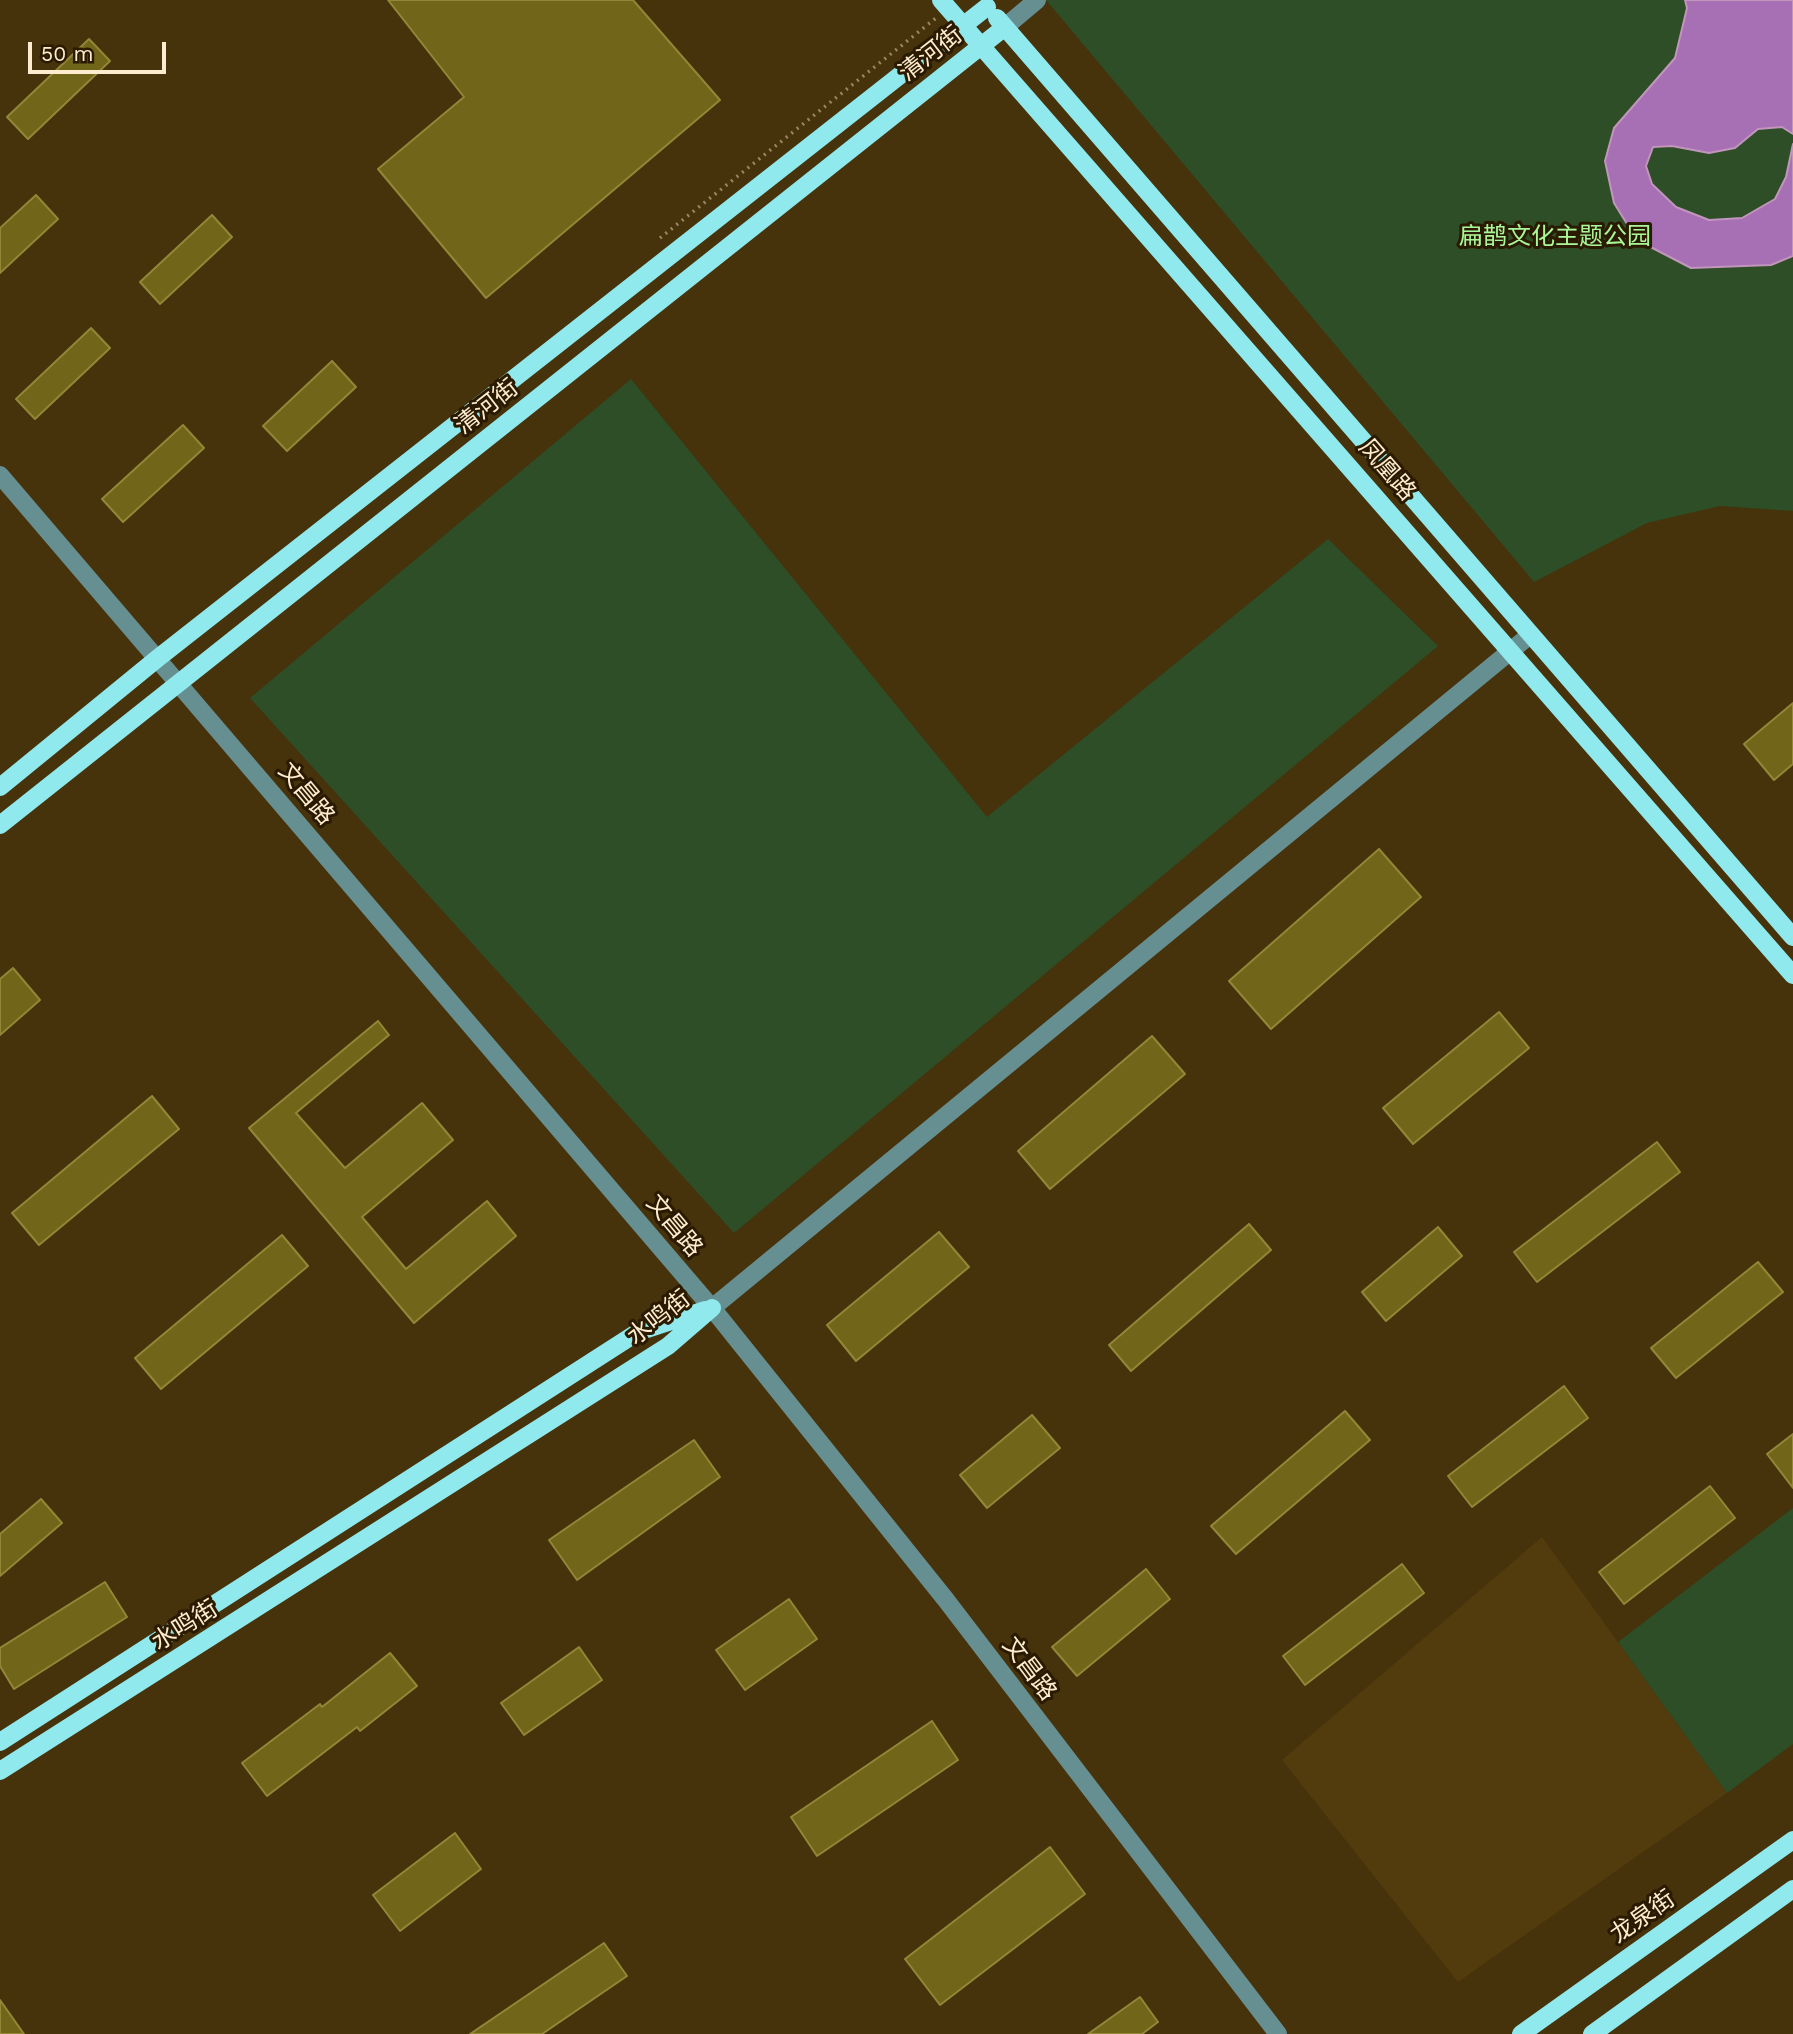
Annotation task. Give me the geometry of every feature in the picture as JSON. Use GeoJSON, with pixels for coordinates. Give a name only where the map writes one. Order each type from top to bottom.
{"type":"FeatureCollection","features":[{"type":"Feature","properties":{"kind":"main road","name":"凤凰路"},"geometry":{"type":"LineString","coordinates":[[941,0],[1512,650],[1793,975]]}},
{"type":"Feature","properties":{"kind":"main road","name":"凤凰路"},"geometry":{"type":"LineString","coordinates":[[988,2],[1005,27],[1793,937]]}},
{"type":"Feature","properties":{"kind":"main road","name":"清河街"},"geometry":{"type":"LineString","coordinates":[[0,787],[158,659],[964,26],[988,2]]}},
{"type":"Feature","properties":{"kind":"main road","name":"清河街"},"geometry":{"type":"LineString","coordinates":[[0,825],[1005,27]]}},
{"type":"Feature","properties":{"kind":"main road","name":"水鸣街"},"geometry":{"type":"LineString","coordinates":[[0,1742],[638,1332],[712,1308]]}},
{"type":"Feature","properties":{"kind":"main road","name":"水鸣街"},"geometry":{"type":"LineString","coordinates":[[0,1771],[668,1346],[712,1308]]}},
{"type":"Feature","properties":{"kind":"main road","name":"龙泉街"},"geometry":{"type":"LineString","coordinates":[[1521,2034],[1793,1840]]}},
{"type":"Feature","properties":{"kind":"main road"},"geometry":{"type":"LineString","coordinates":[[1592,2034],[1793,1889]]}},
{"type":"Feature","properties":{"kind":"street"},"geometry":{"type":"LineString","coordinates":[[1005,27],[1037,0]]}},
{"type":"Feature","properties":{"kind":"street","name":"文昌路"},"geometry":{"type":"LineString","coordinates":[[0,475],[712,1308],[946,1600],[1278,2034]]}},
{"type":"Feature","properties":{"kind":"street"},"geometry":{"type":"LineString","coordinates":[[712,1308],[1530,635]]}},
{"type":"Feature","properties":{"kind":"shaded area"},"geometry":{"type":"Polygon","coordinates":[[[1685,0],[1793,0],[1793,134],[1782,127],[1758,129],[1735,148],[1709,153],[1672,146],[1653,147],[1646,166],[1652,184],[1676,207],[1709,220],[1742,218],[1775,199],[1786,177],[1793,144],[1793,256],[1771,265],[1691,268],[1637,240],[1614,203],[1605,161],[1614,128],[1675,58],[1687,8],[1685,0]]]}},
{"type":"Feature","properties":{"kind":"shaded area"},"geometry":{"type":"Polygon","coordinates":[[[1542,1537],[1727,1793],[1458,1982],[1282,1760],[1542,1537]]]}},
{"type":"Feature","properties":{"kind":"green space","name":"扁鹊文化主题公园"},"geometry":{"type":"Polygon","coordinates":[[[1046,0],[1793,0],[1793,511],[1720,506],[1647,523],[1534,582],[1046,0]]]}},
{"type":"Feature","properties":{"kind":"green space"},"geometry":{"type":"Polygon","coordinates":[[[631,379],[987,817],[1328,539],[1438,646],[734,1233],[250,698],[631,379]]]}},
{"type":"Feature","properties":{"kind":"green space"},"geometry":{"type":"Polygon","coordinates":[[[1793,1508],[1793,1744],[1727,1793],[1618,1642],[1793,1508]]]}},
{"type":"Feature","properties":{"kind":"building"},"geometry":{"type":"Polygon","coordinates":[[[388,0],[633,0],[720,100],[486,298],[378,169],[464,97],[388,0]]]}},
{"type":"Feature","properties":{"kind":"building"},"geometry":{"type":"Polygon","coordinates":[[[89,39],[110,61],[28,139],[7,117],[89,39]]]}},
{"type":"Feature","properties":{"kind":"building"},"geometry":{"type":"Polygon","coordinates":[[[36,195],[58,219],[0,273],[0,228],[36,195]]]}},
{"type":"Feature","properties":{"kind":"building"},"geometry":{"type":"Polygon","coordinates":[[[212,215],[232,237],[160,304],[140,282],[212,215]]]}},
{"type":"Feature","properties":{"kind":"building"},"geometry":{"type":"Polygon","coordinates":[[[91,328],[110,348],[35,419],[16,399],[91,328]]]}},
{"type":"Feature","properties":{"kind":"building"},"geometry":{"type":"Polygon","coordinates":[[[332,361],[356,387],[287,451],[263,426],[332,361]]]}},
{"type":"Feature","properties":{"kind":"building"},"geometry":{"type":"Polygon","coordinates":[[[183,425],[204,448],[123,522],[102,499],[183,425]]]}},
{"type":"Feature","properties":{"kind":"building"},"geometry":{"type":"Polygon","coordinates":[[[1793,703],[1793,764],[1774,780],[1744,744],[1793,703]]]}},
{"type":"Feature","properties":{"kind":"building"},"geometry":{"type":"Polygon","coordinates":[[[1379,849],[1421,897],[1271,1029],[1229,981],[1379,849]]]}},
{"type":"Feature","properties":{"kind":"building"},"geometry":{"type":"Polygon","coordinates":[[[13,968],[40,1000],[0,1035],[0,979],[13,968]]]}},
{"type":"Feature","properties":{"kind":"building"},"geometry":{"type":"Polygon","coordinates":[[[1499,1012],[1529,1048],[1413,1144],[1383,1108],[1499,1012]]]}},
{"type":"Feature","properties":{"kind":"building"},"geometry":{"type":"Polygon","coordinates":[[[378,1021],[389,1035],[296,1113],[345,1168],[422,1103],[453,1140],[362,1217],[406,1269],[487,1201],[516,1236],[414,1323],[249,1128],[378,1021]]]}},
{"type":"Feature","properties":{"kind":"building"},"geometry":{"type":"Polygon","coordinates":[[[1152,1036],[1185,1074],[1050,1189],[1018,1151],[1152,1036]]]}},
{"type":"Feature","properties":{"kind":"building"},"geometry":{"type":"Polygon","coordinates":[[[152,1096],[179,1129],[39,1245],[12,1213],[152,1096]]]}},
{"type":"Feature","properties":{"kind":"building"},"geometry":{"type":"Polygon","coordinates":[[[1657,1142],[1680,1172],[1537,1282],[1514,1252],[1657,1142]]]}},
{"type":"Feature","properties":{"kind":"building"},"geometry":{"type":"Polygon","coordinates":[[[1249,1224],[1271,1250],[1131,1371],[1109,1345],[1249,1224]]]}},
{"type":"Feature","properties":{"kind":"building"},"geometry":{"type":"Polygon","coordinates":[[[1438,1227],[1462,1256],[1386,1321],[1362,1292],[1438,1227]]]}},
{"type":"Feature","properties":{"kind":"building"},"geometry":{"type":"Polygon","coordinates":[[[939,1232],[969,1267],[856,1361],[827,1325],[939,1232]]]}},
{"type":"Feature","properties":{"kind":"building"},"geometry":{"type":"Polygon","coordinates":[[[282,1235],[308,1266],[161,1389],[135,1358],[282,1235]]]}},
{"type":"Feature","properties":{"kind":"building"},"geometry":{"type":"Polygon","coordinates":[[[1758,1262],[1783,1292],[1676,1378],[1651,1348],[1758,1262]]]}},
{"type":"Feature","properties":{"kind":"building"},"geometry":{"type":"Polygon","coordinates":[[[1564,1386],[1588,1418],[1472,1507],[1448,1476],[1564,1386]]]}},
{"type":"Feature","properties":{"kind":"building"},"geometry":{"type":"Polygon","coordinates":[[[1345,1411],[1370,1440],[1236,1554],[1211,1526],[1345,1411]]]}},
{"type":"Feature","properties":{"kind":"building"},"geometry":{"type":"Polygon","coordinates":[[[1032,1415],[1060,1448],[987,1508],[960,1475],[1032,1415]]]}},
{"type":"Feature","properties":{"kind":"building"},"geometry":{"type":"Polygon","coordinates":[[[1793,1434],[1793,1488],[1767,1454],[1793,1434]]]}},
{"type":"Feature","properties":{"kind":"building"},"geometry":{"type":"Polygon","coordinates":[[[694,1440],[720,1477],[577,1580],[549,1540],[694,1440]]]}},
{"type":"Feature","properties":{"kind":"building"},"geometry":{"type":"Polygon","coordinates":[[[1710,1486],[1735,1518],[1624,1604],[1599,1572],[1710,1486]]]}},
{"type":"Feature","properties":{"kind":"building"},"geometry":{"type":"Polygon","coordinates":[[[41,1499],[62,1523],[0,1576],[0,1534],[41,1499]]]}},
{"type":"Feature","properties":{"kind":"building"},"geometry":{"type":"Polygon","coordinates":[[[1402,1564],[1424,1593],[1305,1685],[1283,1656],[1402,1564]]]}},
{"type":"Feature","properties":{"kind":"building"},"geometry":{"type":"Polygon","coordinates":[[[1146,1569],[1170,1599],[1077,1676],[1052,1647],[1146,1569]]]}},
{"type":"Feature","properties":{"kind":"building"},"geometry":{"type":"Polygon","coordinates":[[[105,1582],[127,1617],[14,1689],[0,1666],[0,1648],[105,1582]]]}},
{"type":"Feature","properties":{"kind":"building"},"geometry":{"type":"Polygon","coordinates":[[[789,1599],[817,1639],[745,1690],[716,1650],[789,1599]]]}},
{"type":"Feature","properties":{"kind":"building"},"geometry":{"type":"Polygon","coordinates":[[[579,1647],[602,1680],[524,1735],[501,1703],[579,1647]]]}},
{"type":"Feature","properties":{"kind":"building"},"geometry":{"type":"Polygon","coordinates":[[[390,1653],[417,1686],[360,1731],[357,1727],[267,1796],[242,1763],[320,1704],[322,1707],[390,1653]]]}},
{"type":"Feature","properties":{"kind":"building"},"geometry":{"type":"Polygon","coordinates":[[[932,1721],[958,1760],[817,1856],[791,1817],[932,1721]]]}},
{"type":"Feature","properties":{"kind":"building"},"geometry":{"type":"Polygon","coordinates":[[[455,1833],[481,1869],[400,1931],[373,1895],[455,1833]]]}},
{"type":"Feature","properties":{"kind":"building"},"geometry":{"type":"Polygon","coordinates":[[[1050,1847],[1085,1894],[940,2005],[905,1959],[1050,1847]]]}},
{"type":"Feature","properties":{"kind":"building"},"geometry":{"type":"Polygon","coordinates":[[[604,1943],[627,1976],[542,2034],[470,2034],[604,1943]]]}},
{"type":"Feature","properties":{"kind":"building"},"geometry":{"type":"Polygon","coordinates":[[[1140,1997],[1158,2022],[1142,2034],[1088,2034],[1140,1997]]]}},
{"type":"Feature","properties":{"kind":"building"},"geometry":{"type":"Polygon","coordinates":[[[0,2000],[24,2034],[0,2034],[0,2000]]]}}]}
